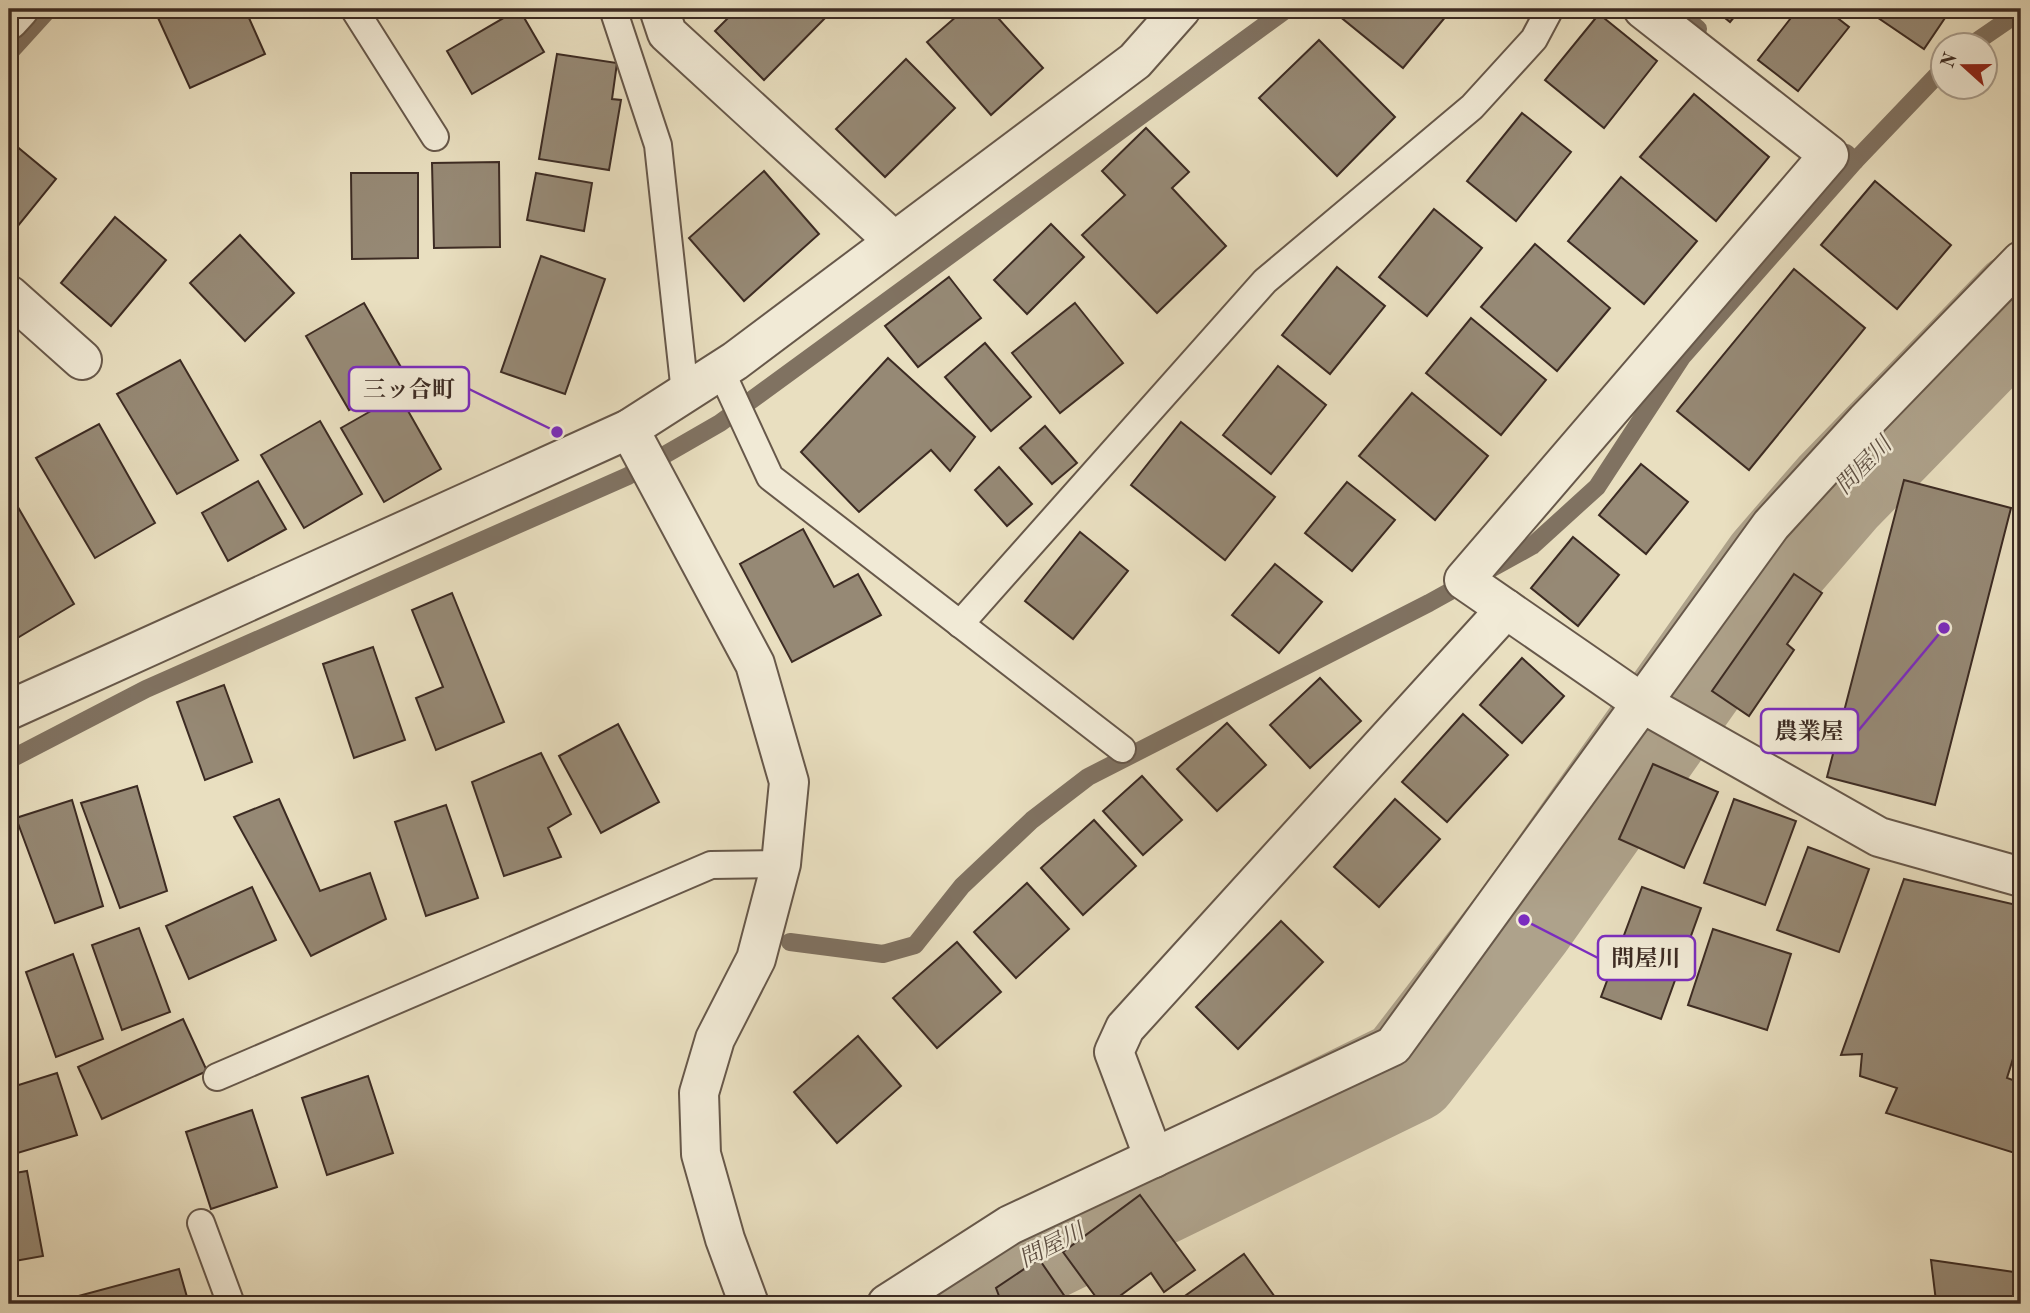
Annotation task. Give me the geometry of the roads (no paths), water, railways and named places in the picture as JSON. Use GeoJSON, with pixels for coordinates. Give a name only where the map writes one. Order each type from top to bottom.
{"type":"FeatureCollection","features":[{"type":"Feature","properties":{"kind":"street"},"geometry":{"type":"LineString","coordinates":[[9,20],[19,9]]}},
{"type":"Feature","properties":{"kind":"street"},"geometry":{"type":"LineString","coordinates":[[659,9],[667,33],[894,241]]}},
{"type":"Feature","properties":{"kind":"street"},"geometry":{"type":"LineString","coordinates":[[9,710],[629,429],[720,369],[1135,61],[1181,9]]}},
{"type":"Feature","properties":{"kind":"street"},"geometry":{"type":"LineString","coordinates":[[1643,9],[1829,155],[1464,580],[1642,703],[1879,837],[2021,877]]}},
{"type":"Feature","properties":{"kind":"street"},"geometry":{"type":"LineString","coordinates":[[887,1304],[1010,1225],[1393,1046],[1771,525],[1866,421],[2021,261]]}},
{"type":"Feature","properties":{"kind":"street"},"geometry":{"type":"LineString","coordinates":[[9,295],[82,360]]}},
{"type":"Feature","properties":{"kind":"street"},"geometry":{"type":"LineString","coordinates":[[629,429],[755,664],[789,782],[781,864],[756,959],[715,1039],[699,1093],[701,1154],[725,1239],[749,1304]]}},
{"type":"Feature","properties":{"kind":"street"},"geometry":{"type":"LineString","coordinates":[[1154,1158],[1114,1052],[1125,1028],[1506,609]]}},
{"type":"Feature","properties":{"kind":"lane"},"geometry":{"type":"LineString","coordinates":[[354,9],[435,137]]}},
{"type":"Feature","properties":{"kind":"lane"},"geometry":{"type":"LineString","coordinates":[[613,9],[658,145],[685,393]]}},
{"type":"Feature","properties":{"kind":"lane"},"geometry":{"type":"LineString","coordinates":[[960,624],[1265,281],[1472,107],[1534,39],[1550,9]]}},
{"type":"Feature","properties":{"kind":"lane"},"geometry":{"type":"LineString","coordinates":[[720,369],[770,477],[1122,749]]}},
{"type":"Feature","properties":{"kind":"lane"},"geometry":{"type":"LineString","coordinates":[[217,1077],[711,865],[781,864]]}},
{"type":"Feature","properties":{"kind":"lane"},"geometry":{"type":"LineString","coordinates":[[201,1223],[230,1304]]}},
{"type":"Feature","properties":{"kind":"waterway"},"geometry":{"type":"LineString","coordinates":[[9,53],[49,9]]}},
{"type":"Feature","properties":{"kind":"waterway"},"geometry":{"type":"LineString","coordinates":[[9,760],[146,689],[628,476],[720,423],[1287,9]]}},
{"type":"Feature","properties":{"kind":"waterway"},"geometry":{"type":"LineString","coordinates":[[1674,9],[1698,29]]}},
{"type":"Feature","properties":{"kind":"waterway"},"geometry":{"type":"LineString","coordinates":[[1990,32],[2021,11]]}},
{"type":"Feature","properties":{"kind":"waterway"},"geometry":{"type":"LineString","coordinates":[[1846,153],[1855,161],[1928,85]]}},
{"type":"Feature","properties":{"kind":"waterway"},"geometry":{"type":"LineString","coordinates":[[790,942],[883,954],[915,945],[962,886],[1032,820],[1088,777],[1429,603],[1532,546],[1597,487],[1682,357],[1855,161]]}},
{"type":"Feature","properties":{"kind":"waterway","name":"問屋川"},"geometry":{"type":"LineString","coordinates":[[947,1304],[1043,1249],[1408,1071],[1524,920],[1774,566],[1838,492],[2021,304]]}},
{"type":"Feature","properties":{"kind":"place","name":"三ッ合町"},"geometry":{"type":"Point","coordinates":[557,432]}},
{"type":"Feature","properties":{"kind":"place","name":"農業屋"},"geometry":{"type":"Point","coordinates":[1944,628]}},
{"type":"Feature","properties":{"kind":"place","name":"問屋川"},"geometry":{"type":"Point","coordinates":[1524,920]}}]}
